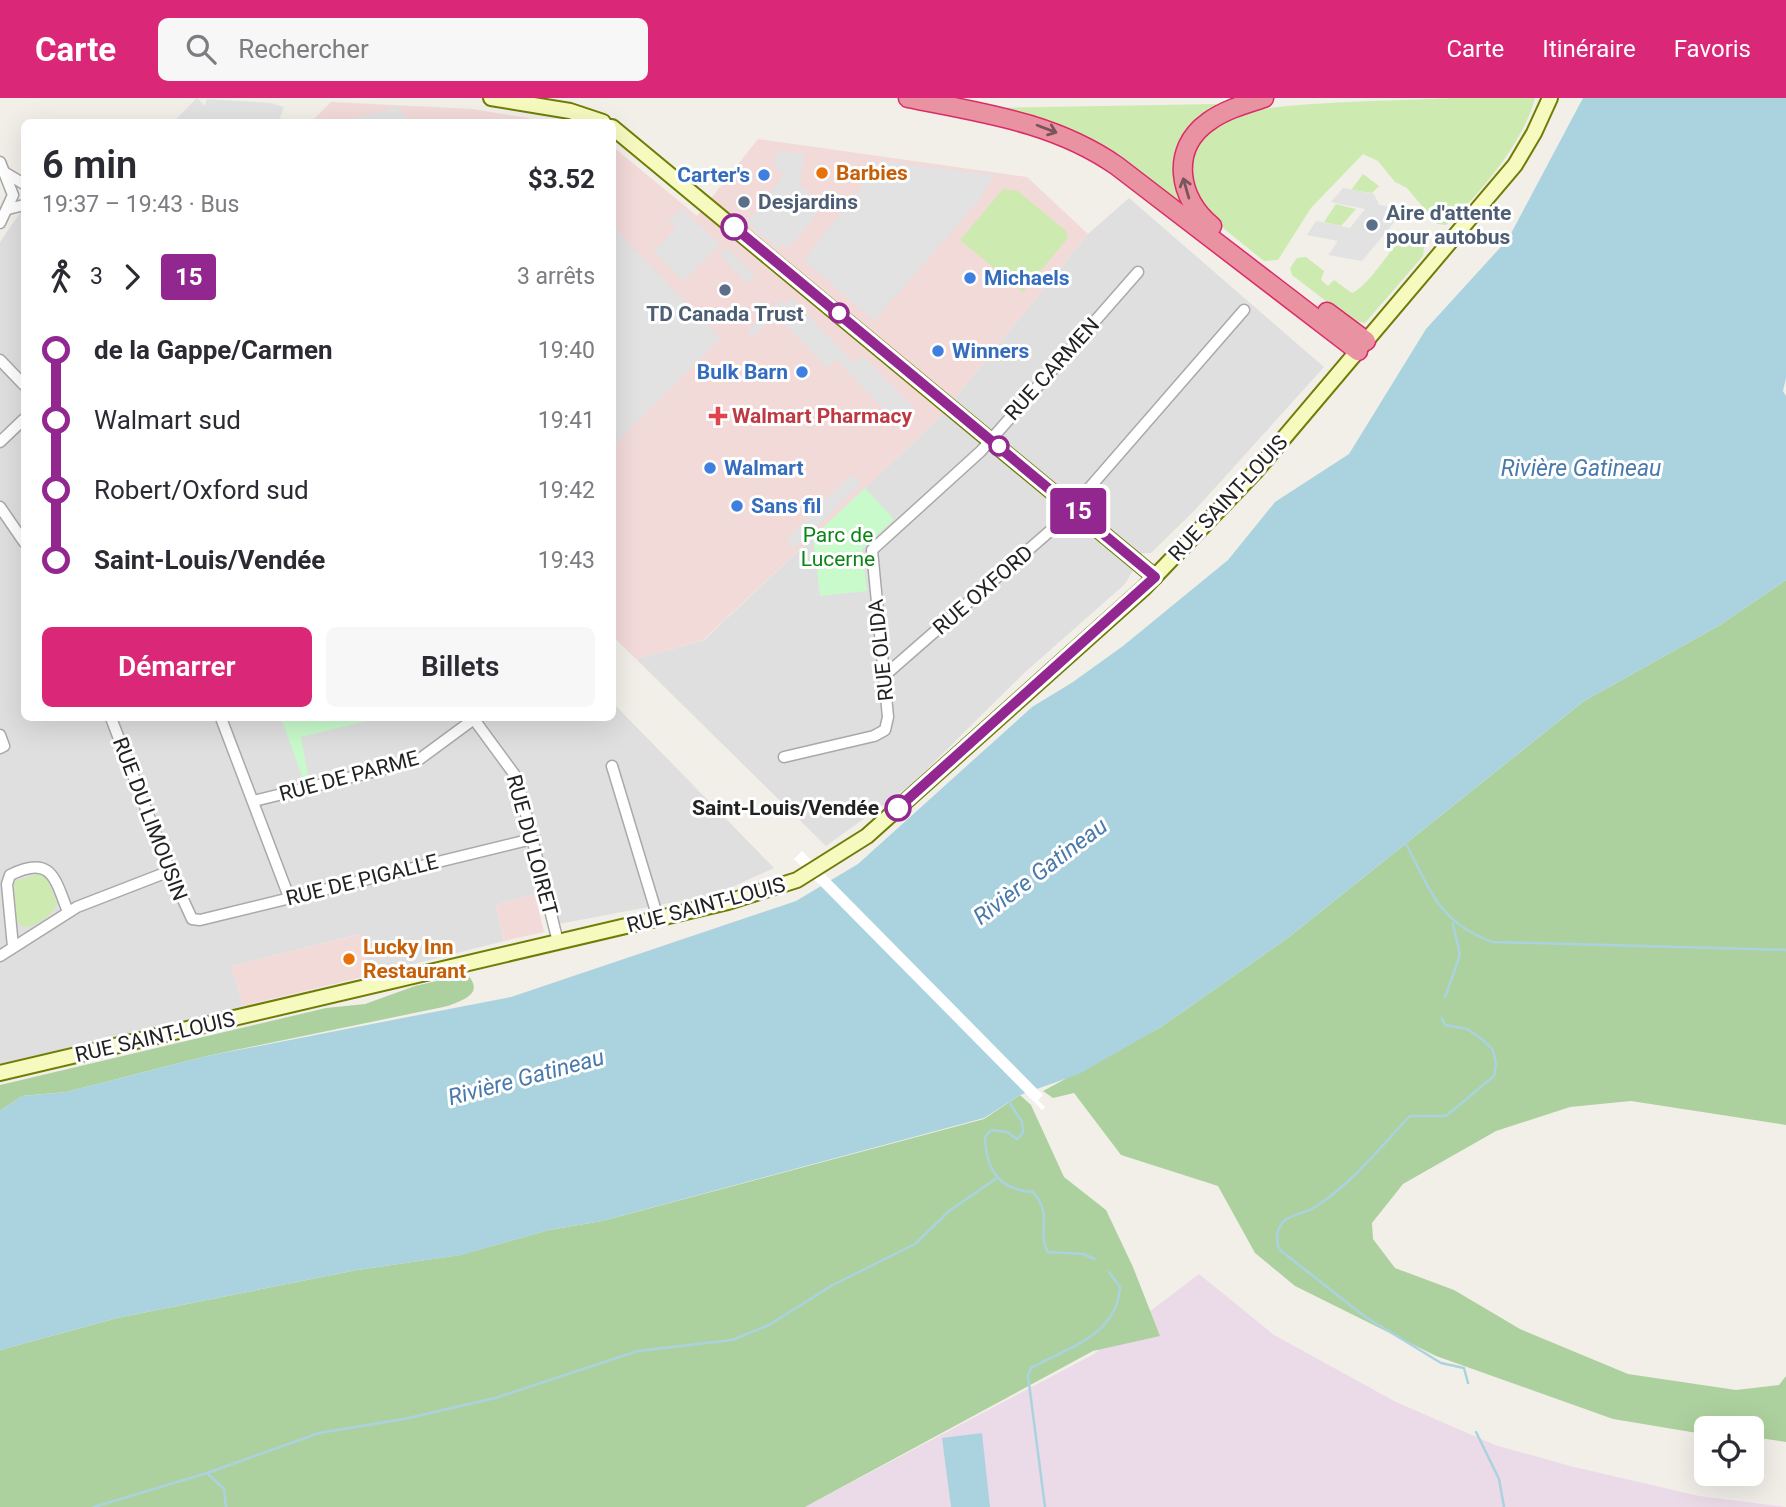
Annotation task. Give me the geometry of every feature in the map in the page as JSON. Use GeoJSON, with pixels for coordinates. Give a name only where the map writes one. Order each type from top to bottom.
{"type":"FeatureCollection","features":[{"type":"Feature","properties":{"kind":"highway"},"geometry":{"type":"LineString","coordinates":[[908,98],[1026,121],[1090,149],[1118,166],[1362,346]]}},
{"type":"Feature","properties":{"kind":"highway"},"geometry":{"type":"LineString","coordinates":[[1264,98],[1222,114],[1196,133],[1187,148],[1182,166],[1188,199],[1208,222],[1362,346]]}},
{"type":"Feature","properties":{"kind":"main road"},"geometry":{"type":"LineString","coordinates":[[491,98],[570,111],[594,119]]}},
{"type":"Feature","properties":{"kind":"main road","name":"RUE SAINT-LOUIS"},"geometry":{"type":"LineString","coordinates":[[0,1073],[780,887],[840,855],[890,816],[1155,577],[1236,494],[1515,165],[1534,133],[1549,98]]}},
{"type":"Feature","properties":{"kind":"main road"},"geometry":{"type":"LineString","coordinates":[[616,130],[1155,577]]}},
{"type":"Feature","properties":{"kind":"main road"},"geometry":{"type":"LineString","coordinates":[[1138,561],[1173,558]]}},
{"type":"Feature","properties":{"kind":"street"},"geometry":{"type":"LineString","coordinates":[[0,162],[13,195],[0,223]]}},
{"type":"Feature","properties":{"kind":"street"},"geometry":{"type":"LineString","coordinates":[[3,171],[21,182]]}},
{"type":"Feature","properties":{"kind":"street"},"geometry":{"type":"LineString","coordinates":[[8,209],[21,206]]}},
{"type":"Feature","properties":{"kind":"street","name":"RUE CARMEN"},"geometry":{"type":"LineString","coordinates":[[872,550],[991,439],[1138,272]]}},
{"type":"Feature","properties":{"kind":"street","name":"RUE OXFORD"},"geometry":{"type":"LineString","coordinates":[[884,676],[1045,537],[1244,310]]}},
{"type":"Feature","properties":{"kind":"street"},"geometry":{"type":"LineString","coordinates":[[0,360],[21,383]]}},
{"type":"Feature","properties":{"kind":"street"},"geometry":{"type":"LineString","coordinates":[[0,442],[21,422]]}},
{"type":"Feature","properties":{"kind":"street"},"geometry":{"type":"LineString","coordinates":[[0,507],[21,538]]}},
{"type":"Feature","properties":{"kind":"street","name":"RUE OLIDA"},"geometry":{"type":"LineString","coordinates":[[784,757],[881,733],[888,723],[872,550]]}},
{"type":"Feature","properties":{"kind":"street","name":"RUE DU LIMOUSIN"},"geometry":{"type":"LineString","coordinates":[[112,721],[170,871],[192,919]]}},
{"type":"Feature","properties":{"kind":"street"},"geometry":{"type":"LineString","coordinates":[[222,721],[289,897]]}},
{"type":"Feature","properties":{"kind":"street","name":"RUE DE PARME"},"geometry":{"type":"LineString","coordinates":[[254,801],[417,761],[469,721]]}},
{"type":"Feature","properties":{"kind":"street","name":"RUE DU LOIRET"},"geometry":{"type":"LineString","coordinates":[[475,721],[513,769],[558,942]]}},
{"type":"Feature","properties":{"kind":"street"},"geometry":{"type":"LineString","coordinates":[[0,735],[4,746],[0,748]]}},
{"type":"Feature","properties":{"kind":"street"},"geometry":{"type":"LineString","coordinates":[[612,766],[658,918]]}},
{"type":"Feature","properties":{"kind":"street","name":"RUE DE PIGALLE"},"geometry":{"type":"LineString","coordinates":[[192,919],[200,920],[532,839]]}},
{"type":"Feature","properties":{"kind":"street"},"geometry":{"type":"LineString","coordinates":[[13,947],[6,884],[10,875],[38,867],[47,868],[54,875],[68,912]]}},
{"type":"Feature","properties":{"kind":"street"},"geometry":{"type":"LineString","coordinates":[[0,956],[68,912],[170,871]]}},
{"type":"Feature","properties":{"kind":"shaded area"},"geometry":{"type":"Polygon","coordinates":[[[197,98],[205,106],[207,99],[271,103],[284,107],[280,118],[283,119],[176,119],[197,98]]]}},
{"type":"Feature","properties":{"kind":"shaded area"},"geometry":{"type":"Polygon","coordinates":[[[331,102],[473,109],[533,119],[314,119],[331,102]]]}},
{"type":"Feature","properties":{"kind":"shaded area"},"geometry":{"type":"Polygon","coordinates":[[[397,107],[408,119],[351,119],[397,107]]]}},
{"type":"Feature","properties":{"kind":"shaded area"},"geometry":{"type":"Polygon","coordinates":[[[758,139],[1027,177],[1088,234],[938,419],[865,488],[703,640],[636,659],[616,640],[616,149],[697,216],[758,139]]]}},
{"type":"Feature","properties":{"kind":"shaded area"},"geometry":{"type":"Polygon","coordinates":[[[777,151],[804,154],[800,185],[824,205],[789,248],[783,244],[779,249],[747,223],[784,174],[774,166],[777,151]]]}},
{"type":"Feature","properties":{"kind":"shaded area"},"geometry":{"type":"Polygon","coordinates":[[[881,161],[993,175],[981,198],[874,321],[804,260],[881,161]]]}},
{"type":"Feature","properties":{"kind":"shaded area","name":"Aire d'attente pour autobus"},"geometry":{"type":"Polygon","coordinates":[[[1343,188],[1374,194],[1379,205],[1405,209],[1362,261],[1328,255],[1338,241],[1307,235],[1316,221],[1350,228],[1365,209],[1331,202],[1343,188]]]}},
{"type":"Feature","properties":{"kind":"shaded area"},"geometry":{"type":"Polygon","coordinates":[[[1129,198],[1324,367],[1195,510],[1151,553],[1143,553],[1125,584],[1023,674],[911,785],[826,846],[636,659],[704,640],[938,419],[1088,234],[1129,198]]]}},
{"type":"Feature","properties":{"kind":"shaded area"},"geometry":{"type":"Polygon","coordinates":[[[682,208],[720,245],[683,281],[653,251],[676,229],[669,221],[682,208]]]}},
{"type":"Feature","properties":{"kind":"shaded area"},"geometry":{"type":"Polygon","coordinates":[[[21,211],[21,721],[616,721],[616,706],[774,868],[717,894],[559,924],[553,889],[496,905],[504,941],[371,975],[360,934],[231,966],[243,1006],[0,1073],[0,242],[21,211]]]}},
{"type":"Feature","properties":{"kind":"shaded area"},"geometry":{"type":"Polygon","coordinates":[[[616,230],[721,338],[616,443],[616,230]]]}},
{"type":"Feature","properties":{"kind":"shaded area"},"geometry":{"type":"Polygon","coordinates":[[[727,247],[755,275],[747,284],[720,255],[727,247]]]}},
{"type":"Feature","properties":{"kind":"shaded area"},"geometry":{"type":"Polygon","coordinates":[[[792,298],[854,363],[863,356],[914,408],[897,423],[836,359],[828,368],[776,315],[752,337],[747,332],[780,300],[786,304],[792,298]]]}},
{"type":"Feature","properties":{"kind":"shaded area"},"geometry":{"type":"Polygon","coordinates":[[[851,475],[861,483],[794,549],[786,540],[851,475]]]}},
{"type":"Feature","properties":{"kind":"shaded area"},"geometry":{"type":"Polygon","coordinates":[[[535,894],[544,932],[504,941],[496,905],[535,894]]]}},
{"type":"Feature","properties":{"kind":"shaded area"},"geometry":{"type":"Polygon","coordinates":[[[361,934],[371,975],[243,1006],[231,966],[361,934]]]}},
{"type":"Feature","properties":{"kind":"shaded area"},"geometry":{"type":"Polygon","coordinates":[[[1199,1274],[1274,1335],[1396,1402],[1495,1445],[1570,1466],[1699,1496],[1786,1507],[805,1507],[1094,1354],[1199,1274]]]}},
{"type":"Feature","properties":{"kind":"green space"},"geometry":{"type":"Polygon","coordinates":[[[1451,98],[1535,98],[1521,132],[1499,167],[1446,225],[1437,224],[1407,188],[1395,182],[1378,161],[1363,154],[1311,208],[1278,260],[1264,261],[1202,211],[1185,169],[1205,135],[1224,119],[1240,113],[1297,105],[1451,98]]]}},
{"type":"Feature","properties":{"kind":"green space"},"geometry":{"type":"Polygon","coordinates":[[[1216,104],[1217,108],[1192,129],[1177,157],[1179,206],[1167,193],[1093,142],[995,108],[1216,104]]]}},
{"type":"Feature","properties":{"kind":"green space"},"geometry":{"type":"Polygon","coordinates":[[[1363,174],[1379,186],[1372,193],[1351,190],[1363,174]]]}},
{"type":"Feature","properties":{"kind":"green space"},"geometry":{"type":"Polygon","coordinates":[[[1003,189],[1018,191],[1066,231],[1068,238],[1023,292],[960,240],[1003,189]]]}},
{"type":"Feature","properties":{"kind":"green space"},"geometry":{"type":"Polygon","coordinates":[[[1336,204],[1356,209],[1341,226],[1324,222],[1336,204]]]}},
{"type":"Feature","properties":{"kind":"green space"},"geometry":{"type":"Polygon","coordinates":[[[1415,231],[1425,239],[1423,256],[1365,323],[1352,321],[1292,275],[1290,268],[1297,258],[1306,257],[1324,271],[1321,280],[1328,286],[1334,280],[1352,293],[1368,280],[1401,240],[1415,231]]]}},
{"type":"Feature","properties":{"kind":"green space","name":"Parc de Lucerne"},"geometry":{"type":"Polygon","coordinates":[[[865,488],[894,519],[862,549],[867,591],[820,596],[813,537],[865,488]]]}},
{"type":"Feature","properties":{"kind":"green space"},"geometry":{"type":"Polygon","coordinates":[[[1786,580],[1786,1125],[1631,1101],[1570,1107],[1496,1131],[1403,1184],[1372,1223],[1373,1239],[1395,1268],[1454,1290],[1520,1329],[1628,1374],[1736,1390],[1779,1385],[1786,1376],[1786,1442],[1764,1439],[1764,1416],[1694,1416],[1694,1433],[1613,1419],[1436,1356],[1295,1286],[1255,1253],[1218,1186],[1121,1155],[1074,1093],[1053,1098],[1043,1091],[1161,1027],[1289,937],[1584,701],[1720,625],[1786,580]]]}},
{"type":"Feature","properties":{"kind":"green space"},"geometry":{"type":"Polygon","coordinates":[[[282,721],[366,721],[301,737],[310,786],[306,787],[282,721]]]}},
{"type":"Feature","properties":{"kind":"green space"},"geometry":{"type":"Polygon","coordinates":[[[40,873],[47,878],[57,903],[43,920],[23,927],[16,920],[14,882],[40,873]]]}},
{"type":"Feature","properties":{"kind":"green space"},"geometry":{"type":"Polygon","coordinates":[[[467,974],[474,986],[471,995],[448,1006],[207,1056],[66,1092],[22,1096],[0,1111],[0,1085],[326,1008],[365,1004],[415,986],[467,974]]]}},
{"type":"Feature","properties":{"kind":"green space"},"geometry":{"type":"Polygon","coordinates":[[[1020,1095],[1031,1105],[1064,1177],[1106,1210],[1133,1267],[1160,1336],[1093,1351],[805,1507],[0,1507],[0,1350],[117,1318],[357,1270],[460,1255],[549,1230],[602,1221],[984,1119],[1020,1095]]]}},
{"type":"Feature","properties":{"kind":"water","name":"Rivière Gatineau"},"geometry":{"type":"Polygon","coordinates":[[[1583,98],[1786,98],[1786,378],[1783,391],[1786,396],[1786,580],[1720,625],[1584,701],[1289,937],[1161,1027],[1079,1074],[1020,1095],[984,1118],[602,1221],[549,1230],[461,1255],[357,1270],[117,1318],[0,1350],[0,1111],[22,1096],[66,1092],[207,1056],[511,997],[796,901],[858,864],[1032,707],[1123,646],[1228,560],[1275,502],[1349,454],[1426,329],[1508,239],[1583,98]]]}},
{"type":"Feature","properties":{"kind":"water"},"geometry":{"type":"Polygon","coordinates":[[[982,1433],[990,1507],[951,1507],[942,1438],[982,1433]]]}},
{"type":"Feature","properties":{"kind":"pier"},"geometry":{"type":"Polygon","coordinates":[[[802,851],[1043,1095],[1038,1100],[1045,1107],[1042,1110],[794,859],[802,851]]]}},
{"type":"Feature","properties":{"kind":"waterway"},"geometry":{"type":"LineString","coordinates":[[1406,844],[1430,891],[1448,915],[1460,925],[1493,942],[1786,950]]}},
{"type":"Feature","properties":{"kind":"waterway"},"geometry":{"type":"LineString","coordinates":[[1445,997],[1460,955],[1453,924]]}},
{"type":"Feature","properties":{"kind":"waterway"},"geometry":{"type":"LineString","coordinates":[[1442,1018],[1445,1025],[1467,1029],[1493,1050],[1496,1064],[1494,1076],[1446,1116],[1410,1116],[1365,1164],[1328,1198],[1308,1211],[1285,1220],[1278,1231],[1277,1239],[1280,1250],[1364,1316],[1441,1363],[1464,1368],[1468,1383]]}},
{"type":"Feature","properties":{"kind":"waterway"},"geometry":{"type":"LineString","coordinates":[[1009,1102],[1022,1122],[1023,1133],[1017,1139],[1007,1132],[991,1130],[985,1137],[992,1168],[1003,1182],[1011,1187],[1033,1192],[1039,1200],[1043,1208],[1044,1238],[1048,1252],[1083,1254],[1095,1259]]}},
{"type":"Feature","properties":{"kind":"waterway"},"geometry":{"type":"LineString","coordinates":[[94,1507],[207,1473],[319,1433],[404,1419],[495,1398],[638,1351],[732,1340],[769,1325],[831,1286],[915,1244],[949,1211],[997,1178]]}},
{"type":"Feature","properties":{"kind":"waterway"},"geometry":{"type":"LineString","coordinates":[[1045,1507],[1028,1376],[1031,1368],[1088,1338],[1110,1317],[1117,1304],[1120,1287],[1109,1272]]}},
{"type":"Feature","properties":{"kind":"waterway"},"geometry":{"type":"LineString","coordinates":[[1476,1432],[1499,1479],[1504,1507]]}},
{"type":"Feature","properties":{"kind":"waterway"},"geometry":{"type":"LineString","coordinates":[[207,1473],[224,1489],[226,1507]]}},
{"type":"Feature","properties":{"kind":"bus line","name":"15"},"geometry":{"type":"LineString","coordinates":[[734,227],[1155,577],[898,808]]}},
{"type":"Feature","properties":{"kind":"place","name":"Barbies"},"geometry":{"type":"Point","coordinates":[822,173]}},
{"type":"Feature","properties":{"kind":"place","name":"Carter's"},"geometry":{"type":"Point","coordinates":[764,175]}},
{"type":"Feature","properties":{"kind":"place","name":"Desjardins"},"geometry":{"type":"Point","coordinates":[744,202]}},
{"type":"Feature","properties":{"kind":"place","name":"Aire d'attente pour autobus"},"geometry":{"type":"Point","coordinates":[1372,225]}},
{"type":"Feature","properties":{"kind":"place","name":"Michaels"},"geometry":{"type":"Point","coordinates":[970,278]}},
{"type":"Feature","properties":{"kind":"place","name":"TD Canada Trust"},"geometry":{"type":"Point","coordinates":[725,290]}},
{"type":"Feature","properties":{"kind":"place","name":"Winners"},"geometry":{"type":"Point","coordinates":[938,351]}},
{"type":"Feature","properties":{"kind":"place","name":"Bulk Barn"},"geometry":{"type":"Point","coordinates":[802,372]}},
{"type":"Feature","properties":{"kind":"place","name":"Walmart Pharmacy"},"geometry":{"type":"Point","coordinates":[718,416]}},
{"type":"Feature","properties":{"kind":"place","name":"Walmart"},"geometry":{"type":"Point","coordinates":[710,468]}},
{"type":"Feature","properties":{"kind":"place","name":"Sans fil"},"geometry":{"type":"Point","coordinates":[737,506]}},
{"type":"Feature","properties":{"kind":"place","name":"Saint-Louis/Vendée"},"geometry":{"type":"Point","coordinates":[898,808]}},
{"type":"Feature","properties":{"kind":"place","name":"Lucky Inn Restaurant"},"geometry":{"type":"Point","coordinates":[349,959]}}]}
